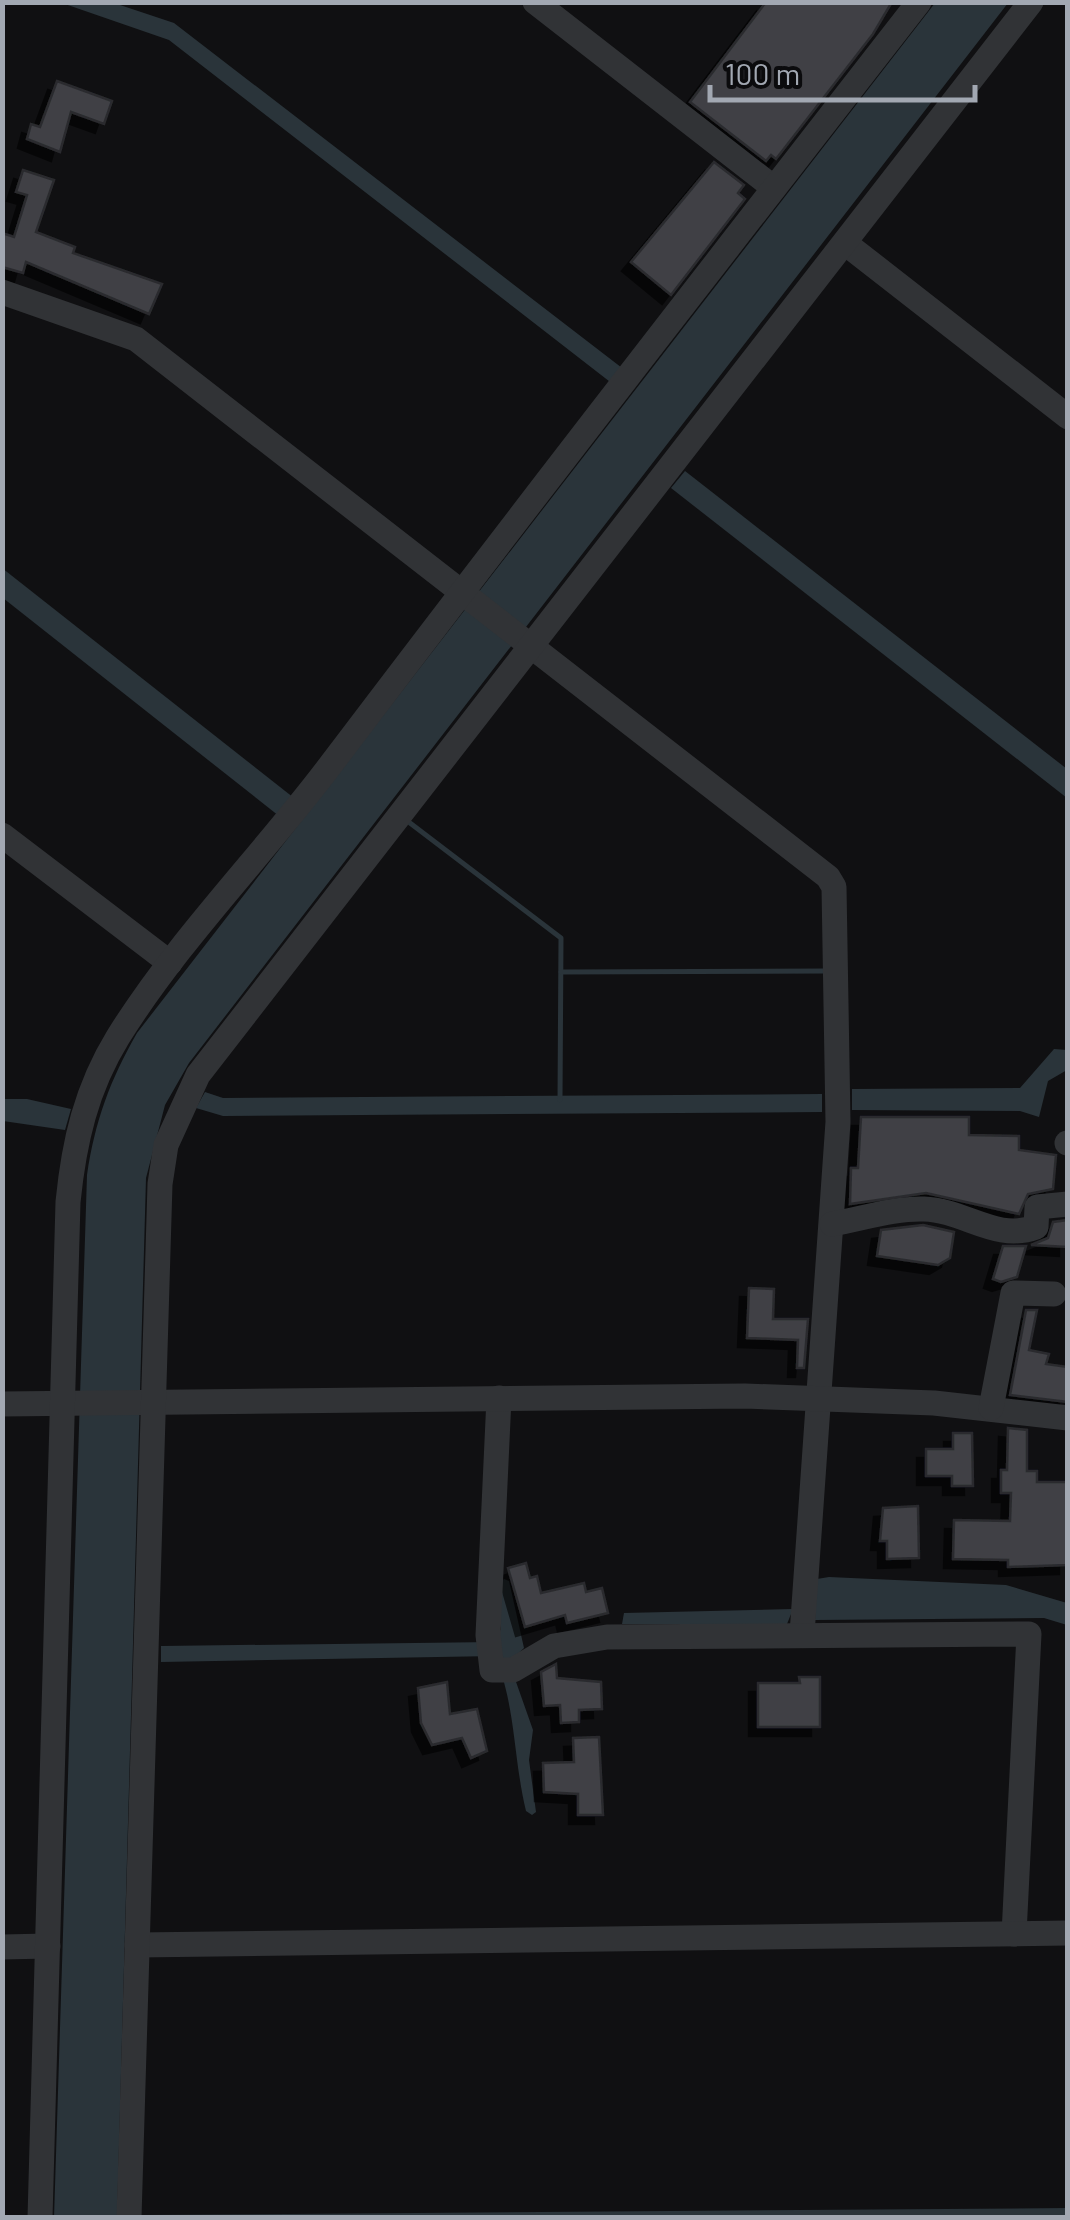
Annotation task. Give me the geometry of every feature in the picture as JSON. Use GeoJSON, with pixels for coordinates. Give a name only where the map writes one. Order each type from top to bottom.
{"type":"FeatureCollection","features":[{"type":"Feature","properties":{"kind":"street"},"geometry":{"type":"LineString","coordinates":[[535,2],[774,188]]}},
{"type":"Feature","properties":{"kind":"street"},"geometry":{"type":"LineString","coordinates":[[40,2218],[71,1403],[68,1202],[82,1115],[118,1037],[170,963],[284,826],[465,594],[919,2]]}},
{"type":"Feature","properties":{"kind":"street"},"geometry":{"type":"LineString","coordinates":[[129,2218],[149,1402],[160,1184],[178,1110],[210,1060],[528,644],[1031,2]]}},
{"type":"Feature","properties":{"kind":"street"},"geometry":{"type":"LineString","coordinates":[[845,243],[1068,417]]}},
{"type":"Feature","properties":{"kind":"street"},"geometry":{"type":"LineString","coordinates":[[2,292],[136,339],[834,887],[838,1122],[802,1634]]}},
{"type":"Feature","properties":{"kind":"street"},"geometry":{"type":"LineString","coordinates":[[2,835],[170,963]]}},
{"type":"Feature","properties":{"kind":"street"},"geometry":{"type":"LineString","coordinates":[[832,1224],[920,1208],[955,1212],[992,1230],[1024,1232],[1036,1227],[1037,1208],[1068,1204]]}},
{"type":"Feature","properties":{"kind":"street"},"geometry":{"type":"LineString","coordinates":[[991,1408],[1014,1293],[1054,1294]]}},
{"type":"Feature","properties":{"kind":"street"},"geometry":{"type":"LineString","coordinates":[[499,1398],[488,1635],[500,1668],[554,1646],[606,1637],[1028,1634],[1014,1934]]}},
{"type":"Feature","properties":{"kind":"street"},"geometry":{"type":"LineString","coordinates":[[2,1404],[499,1398],[819,1400],[991,1408],[1068,1418]]}},
{"type":"Feature","properties":{"kind":"street"},"geometry":{"type":"LineString","coordinates":[[137,1946],[1068,1933]]}},
{"type":"Feature","properties":{"kind":"street"},"geometry":{"type":"LineString","coordinates":[[2,1947],[48,1946]]}},
{"type":"Feature","properties":{"kind":"shaded area"},"geometry":{"type":"Polygon","coordinates":[[[62,3],[114,3],[174,23],[626,371],[614,385],[169,40],[62,3]]]}},
{"type":"Feature","properties":{"kind":"shaded area"},"geometry":{"type":"Polygon","coordinates":[[[935,3],[1008,3],[189,1063],[165,1105],[146,1178],[117,2217],[54,2218],[87,1175],[111,1084],[137,1033],[935,3]]]}},
{"type":"Feature","properties":{"kind":"shaded area"},"geometry":{"type":"Polygon","coordinates":[[[685,471],[1067,769],[1067,798],[671,488],[685,471]]]}},
{"type":"Feature","properties":{"kind":"shaded area"},"geometry":{"type":"Polygon","coordinates":[[[2,568],[294,798],[279,816],[3,598],[2,568]]]}},
{"type":"Feature","properties":{"kind":"shaded area"},"geometry":{"type":"Polygon","coordinates":[[[1054,1049],[1067,1050],[1067,1070],[1048,1081],[1039,1117],[1020,1111],[852,1110],[852,1089],[1020,1088],[1054,1049]]]}},
{"type":"Feature","properties":{"kind":"shaded area"},"geometry":{"type":"Polygon","coordinates":[[[205,1092],[223,1098],[822,1094],[822,1112],[223,1116],[196,1108],[205,1092]]]}},
{"type":"Feature","properties":{"kind":"shaded area"},"geometry":{"type":"Polygon","coordinates":[[[3,1099],[27,1099],[71,1109],[65,1130],[3,1121],[3,1099]]]}},
{"type":"Feature","properties":{"kind":"shaded area"},"geometry":{"type":"Polygon","coordinates":[[[504,1579],[509,1581],[524,1648],[509,1662],[533,1730],[529,1760],[536,1812],[532,1815],[526,1811],[511,1713],[495,1656],[161,1662],[161,1646],[494,1642],[501,1629],[498,1586],[504,1579]]]}},
{"type":"Feature","properties":{"kind":"shaded area"},"geometry":{"type":"Polygon","coordinates":[[[817,1579],[1006,1585],[1067,1603],[1067,1625],[1044,1618],[815,1620],[817,1579]]]}},
{"type":"Feature","properties":{"kind":"shaded area"},"geometry":{"type":"Polygon","coordinates":[[[793,1609],[787,1624],[622,1624],[624,1613],[793,1609]]]}},
{"type":"Feature","properties":{"kind":"shaded area"},"geometry":{"type":"Polygon","coordinates":[[[1068,2208],[1067,2218],[140,2218],[140,2215],[1068,2208]]]}},
{"type":"Feature","properties":{"kind":"building"},"geometry":{"type":"Polygon","coordinates":[[[766,2],[892,2],[873,34],[776,159],[771,155],[766,161],[690,102],[766,2]]]}},
{"type":"Feature","properties":{"kind":"building"},"geometry":{"type":"Polygon","coordinates":[[[57,81],[112,101],[104,124],[71,112],[60,152],[27,139],[31,124],[40,127],[57,81]]]}},
{"type":"Feature","properties":{"kind":"building"},"geometry":{"type":"Polygon","coordinates":[[[714,162],[744,185],[738,193],[745,199],[671,295],[631,262],[714,162]]]}},
{"type":"Feature","properties":{"kind":"building"},"geometry":{"type":"Polygon","coordinates":[[[23,170],[54,180],[36,232],[75,247],[73,253],[162,284],[149,314],[26,262],[23,273],[2,267],[2,233],[14,237],[27,195],[16,192],[23,170]]]}},
{"type":"Feature","properties":{"kind":"building"},"geometry":{"type":"Polygon","coordinates":[[[861,1117],[969,1117],[969,1135],[1019,1136],[1019,1150],[1056,1155],[1053,1189],[1028,1194],[1019,1214],[926,1193],[850,1204],[851,1168],[858,1168],[861,1117]]]}},
{"type":"Feature","properties":{"kind":"building"},"geometry":{"type":"Polygon","coordinates":[[[1068,1220],[1068,1247],[1031,1245],[1048,1238],[1053,1222],[1068,1220]]]}},
{"type":"Feature","properties":{"kind":"building"},"geometry":{"type":"Polygon","coordinates":[[[923,1225],[954,1232],[950,1258],[938,1265],[877,1256],[881,1230],[923,1225]]]}},
{"type":"Feature","properties":{"kind":"building"},"geometry":{"type":"Polygon","coordinates":[[[1003,1246],[1026,1246],[1017,1277],[1001,1282],[993,1279],[1003,1246]]]}},
{"type":"Feature","properties":{"kind":"building"},"geometry":{"type":"Polygon","coordinates":[[[749,1288],[774,1289],[773,1319],[808,1319],[804,1368],[797,1368],[798,1340],[747,1338],[749,1288]]]}},
{"type":"Feature","properties":{"kind":"building"},"geometry":{"type":"Polygon","coordinates":[[[1026,1310],[1037,1310],[1029,1350],[1049,1354],[1046,1364],[1068,1367],[1068,1402],[1010,1395],[1026,1310]]]}},
{"type":"Feature","properties":{"kind":"building"},"geometry":{"type":"Polygon","coordinates":[[[1008,1428],[1027,1430],[1027,1471],[1037,1471],[1037,1482],[1068,1482],[1068,1565],[1008,1567],[1008,1560],[953,1559],[954,1520],[1010,1521],[1011,1493],[1001,1493],[1001,1470],[1007,1470],[1008,1428]]]}},
{"type":"Feature","properties":{"kind":"building"},"geometry":{"type":"Polygon","coordinates":[[[953,1433],[972,1433],[973,1486],[952,1486],[952,1476],[926,1476],[926,1449],[953,1449],[953,1433]]]}},
{"type":"Feature","properties":{"kind":"building"},"geometry":{"type":"Polygon","coordinates":[[[918,1506],[919,1558],[887,1559],[887,1541],[880,1541],[883,1508],[918,1506]]]}},
{"type":"Feature","properties":{"kind":"building"},"geometry":{"type":"Polygon","coordinates":[[[526,1563],[530,1578],[537,1576],[541,1593],[584,1583],[586,1592],[602,1588],[608,1613],[567,1623],[565,1615],[525,1627],[508,1568],[526,1563]]]}},
{"type":"Feature","properties":{"kind":"building"},"geometry":{"type":"Polygon","coordinates":[[[556,1664],[557,1678],[601,1682],[602,1709],[579,1710],[579,1722],[561,1723],[560,1705],[544,1706],[541,1672],[556,1664]]]}},
{"type":"Feature","properties":{"kind":"building"},"geometry":{"type":"Polygon","coordinates":[[[799,1677],[820,1677],[820,1727],[758,1727],[758,1683],[800,1683],[799,1677]]]}},
{"type":"Feature","properties":{"kind":"building"},"geometry":{"type":"Polygon","coordinates":[[[447,1682],[450,1714],[477,1709],[487,1751],[471,1758],[462,1738],[432,1745],[421,1723],[418,1688],[447,1682]]]}},
{"type":"Feature","properties":{"kind":"building"},"geometry":{"type":"Polygon","coordinates":[[[599,1737],[603,1815],[578,1815],[578,1794],[544,1792],[543,1763],[574,1762],[573,1738],[599,1737]]]}},
{"type":"Feature","properties":{"kind":"waterway"},"geometry":{"type":"LineString","coordinates":[[410,823],[561,938],[560,1100]]}},
{"type":"Feature","properties":{"kind":"waterway"},"geometry":{"type":"LineString","coordinates":[[561,972],[827,971]]}}]}
